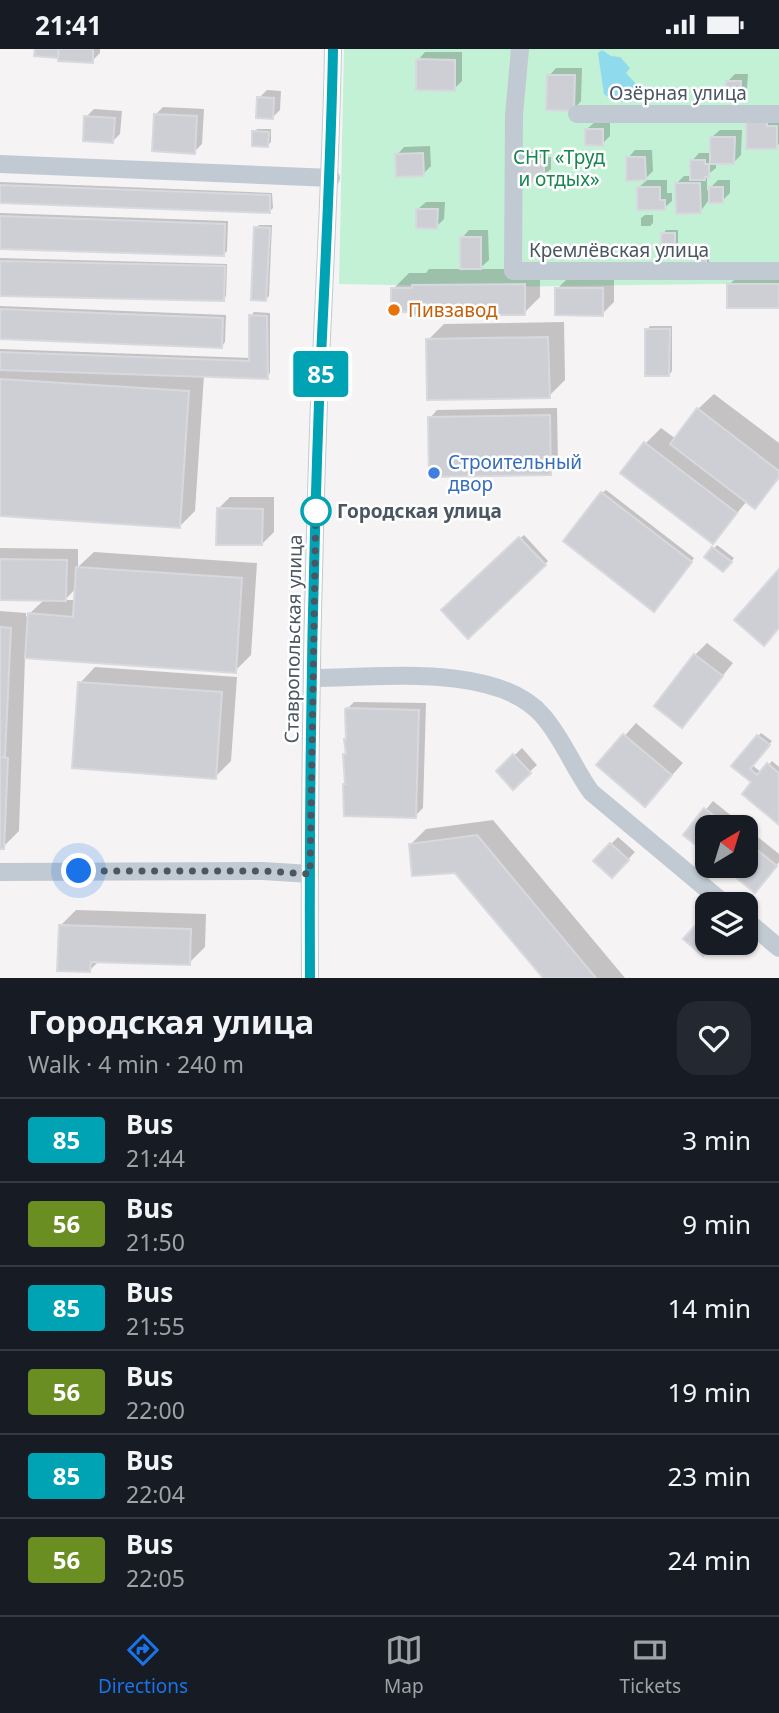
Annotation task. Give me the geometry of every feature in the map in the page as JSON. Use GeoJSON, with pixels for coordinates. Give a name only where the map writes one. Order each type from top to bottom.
{"type":"FeatureCollection","features":[{"type":"Feature","properties":{"kind":"street","name":"Ставропольская улица"},"geometry":{"type":"LineString","coordinates":[[310,978],[312,678],[319,400],[331,178],[333,49]]}},
{"type":"Feature","properties":{"kind":"street","name":"Кремлёвская улица"},"geometry":{"type":"LineString","coordinates":[[520,49],[514,115],[513,271],[779,271]]}},
{"type":"Feature","properties":{"kind":"street","name":"Озёрная улица"},"geometry":{"type":"LineString","coordinates":[[577,114],[779,114]]}},
{"type":"Feature","properties":{"kind":"street"},"geometry":{"type":"LineString","coordinates":[[0,164],[331,178]]}},
{"type":"Feature","properties":{"kind":"street"},"geometry":{"type":"LineString","coordinates":[[312,678],[450,677],[489,684],[511,692],[541,713],[562,742],[591,792],[710,892]]}},
{"type":"Feature","properties":{"kind":"street"},"geometry":{"type":"LineString","coordinates":[[0,871],[263,871],[310,874]]}},
{"type":"Feature","properties":{"kind":"street"},"geometry":{"type":"LineString","coordinates":[[758,931],[779,948]]}},
{"type":"Feature","properties":{"kind":"green space","name":"СНТ «Труд и отдых»"},"geometry":{"type":"Polygon","coordinates":[[[344,49],[779,49],[779,283],[496,287],[339,284],[344,49]]]}},
{"type":"Feature","properties":{"kind":"water"},"geometry":{"type":"Polygon","coordinates":[[[602,50],[611,56],[620,57],[630,68],[626,73],[637,85],[635,95],[626,102],[614,101],[604,94],[598,53],[602,50]]]}},
{"type":"Feature","properties":{"kind":"building"},"geometry":{"type":"Polygon","coordinates":[[[35,49],[58,49],[58,58],[34,56],[35,49]]]}},
{"type":"Feature","properties":{"kind":"building"},"geometry":{"type":"Polygon","coordinates":[[[59,49],[93,49],[93,63],[58,61],[59,49]]]}},
{"type":"Feature","properties":{"kind":"building"},"geometry":{"type":"Polygon","coordinates":[[[416,59],[455,60],[455,91],[416,90],[416,59]]]}},
{"type":"Feature","properties":{"kind":"building"},"geometry":{"type":"Polygon","coordinates":[[[547,75],[575,75],[574,111],[546,110],[547,75]]]}},
{"type":"Feature","properties":{"kind":"building"},"geometry":{"type":"Polygon","coordinates":[[[726,81],[741,81],[740,98],[725,98],[726,81]]]}},
{"type":"Feature","properties":{"kind":"building"},"geometry":{"type":"Polygon","coordinates":[[[257,97],[274,98],[273,119],[256,118],[257,97]]]}},
{"type":"Feature","properties":{"kind":"building"},"geometry":{"type":"Polygon","coordinates":[[[154,114],[197,116],[195,154],[152,151],[154,114]]]}},
{"type":"Feature","properties":{"kind":"building"},"geometry":{"type":"Polygon","coordinates":[[[84,116],[115,118],[113,143],[83,141],[84,116]]]}},
{"type":"Feature","properties":{"kind":"building"},"geometry":{"type":"Polygon","coordinates":[[[746,121],[767,121],[767,126],[777,126],[777,149],[746,149],[746,121]]]}},
{"type":"Feature","properties":{"kind":"building"},"geometry":{"type":"Polygon","coordinates":[[[585,129],[603,129],[603,146],[585,145],[585,129]]]}},
{"type":"Feature","properties":{"kind":"building"},"geometry":{"type":"Polygon","coordinates":[[[252,131],[269,132],[268,147],[252,146],[252,131]]]}},
{"type":"Feature","properties":{"kind":"building"},"geometry":{"type":"Polygon","coordinates":[[[710,137],[735,137],[734,164],[710,164],[710,137]]]}},
{"type":"Feature","properties":{"kind":"building"},"geometry":{"type":"Polygon","coordinates":[[[423,153],[424,176],[396,177],[395,154],[423,153]]]}},
{"type":"Feature","properties":{"kind":"building"},"geometry":{"type":"Polygon","coordinates":[[[626,157],[645,157],[646,180],[626,181],[626,157]]]}},
{"type":"Feature","properties":{"kind":"building"},"geometry":{"type":"Polygon","coordinates":[[[517,159],[541,159],[541,164],[544,164],[544,178],[539,178],[538,182],[517,182],[517,159]]]}},
{"type":"Feature","properties":{"kind":"building"},"geometry":{"type":"Polygon","coordinates":[[[690,160],[705,160],[705,164],[709,164],[709,177],[705,177],[705,180],[690,180],[690,160]]]}},
{"type":"Feature","properties":{"kind":"building"},"geometry":{"type":"Polygon","coordinates":[[[675,183],[700,183],[701,213],[676,214],[675,183]]]}},
{"type":"Feature","properties":{"kind":"building"},"geometry":{"type":"Polygon","coordinates":[[[0,185],[270,195],[270,213],[0,203],[0,185]]]}},
{"type":"Feature","properties":{"kind":"building"},"geometry":{"type":"Polygon","coordinates":[[[637,187],[660,187],[660,200],[665,200],[665,210],[637,210],[637,187]]]}},
{"type":"Feature","properties":{"kind":"building"},"geometry":{"type":"Polygon","coordinates":[[[709,187],[723,187],[723,203],[709,203],[709,187]]]}},
{"type":"Feature","properties":{"kind":"building"},"geometry":{"type":"Polygon","coordinates":[[[416,209],[438,209],[437,229],[416,228],[416,209]]]}},
{"type":"Feature","properties":{"kind":"building"},"geometry":{"type":"Polygon","coordinates":[[[0,216],[225,224],[224,256],[0,249],[0,216]]]}},
{"type":"Feature","properties":{"kind":"building"},"geometry":{"type":"Polygon","coordinates":[[[254,227],[270,228],[266,301],[251,300],[254,227]]]}},
{"type":"Feature","properties":{"kind":"building"},"geometry":{"type":"Polygon","coordinates":[[[661,233],[675,233],[675,249],[661,249],[661,233]]]}},
{"type":"Feature","properties":{"kind":"building"},"geometry":{"type":"Polygon","coordinates":[[[460,237],[481,237],[481,269],[460,269],[460,237]]]}},
{"type":"Feature","properties":{"kind":"building"},"geometry":{"type":"Polygon","coordinates":[[[706,247],[706,267],[697,267],[696,248],[706,247]]]}},
{"type":"Feature","properties":{"kind":"building"},"geometry":{"type":"Polygon","coordinates":[[[0,261],[225,266],[224,301],[0,296],[0,261]]]}},
{"type":"Feature","properties":{"kind":"building"},"geometry":{"type":"Polygon","coordinates":[[[525,284],[525,315],[412,315],[412,312],[391,312],[391,288],[412,288],[412,285],[525,284]]]}},
{"type":"Feature","properties":{"kind":"building"},"geometry":{"type":"Polygon","coordinates":[[[727,284],[779,284],[779,308],[727,308],[727,284]]]}},
{"type":"Feature","properties":{"kind":"building"},"geometry":{"type":"Polygon","coordinates":[[[555,288],[603,288],[603,316],[555,315],[555,288]]]}},
{"type":"Feature","properties":{"kind":"building"},"geometry":{"type":"Polygon","coordinates":[[[0,309],[223,318],[222,348],[0,339],[0,309]]]}},
{"type":"Feature","properties":{"kind":"building"},"geometry":{"type":"Polygon","coordinates":[[[249,315],[267,316],[268,379],[0,370],[0,352],[249,361],[249,315]]]}},
{"type":"Feature","properties":{"kind":"building"},"geometry":{"type":"Polygon","coordinates":[[[645,329],[670,329],[669,376],[645,376],[645,329]]]}},
{"type":"Feature","properties":{"kind":"building"},"geometry":{"type":"Polygon","coordinates":[[[548,337],[550,398],[427,400],[426,339],[548,337]]]}},
{"type":"Feature","properties":{"kind":"building"},"geometry":{"type":"Polygon","coordinates":[[[0,379],[189,391],[180,528],[0,516],[0,379]]]}},
{"type":"Feature","properties":{"kind":"building"},"geometry":{"type":"Polygon","coordinates":[[[697,408],[779,471],[779,477],[755,509],[670,444],[697,408]]]}},
{"type":"Feature","properties":{"kind":"building"},"geometry":{"type":"Polygon","coordinates":[[[550,415],[551,475],[429,477],[428,417],[550,415]]]}},
{"type":"Feature","properties":{"kind":"building"},"geometry":{"type":"Polygon","coordinates":[[[644,442],[737,513],[713,544],[620,473],[644,442]]]}},
{"type":"Feature","properties":{"kind":"building"},"geometry":{"type":"Polygon","coordinates":[[[601,492],[692,562],[654,612],[563,541],[601,492]]]}},
{"type":"Feature","properties":{"kind":"building"},"geometry":{"type":"Polygon","coordinates":[[[217,508],[263,509],[262,545],[216,545],[217,508]]]}},
{"type":"Feature","properties":{"kind":"building"},"geometry":{"type":"Polygon","coordinates":[[[519,537],[546,565],[468,639],[441,610],[519,537]]]}},
{"type":"Feature","properties":{"kind":"building"},"geometry":{"type":"Polygon","coordinates":[[[712,547],[732,562],[723,572],[704,557],[712,547]]]}},
{"type":"Feature","properties":{"kind":"building"},"geometry":{"type":"Polygon","coordinates":[[[0,559],[67,560],[66,601],[0,600],[0,559]]]}},
{"type":"Feature","properties":{"kind":"building"},"geometry":{"type":"Polygon","coordinates":[[[76,567],[242,578],[236,673],[25,658],[28,613],[73,617],[76,567]]]}},
{"type":"Feature","properties":{"kind":"building"},"geometry":{"type":"Polygon","coordinates":[[[779,569],[779,628],[764,646],[734,620],[779,569]]]}},
{"type":"Feature","properties":{"kind":"building"},"geometry":{"type":"Polygon","coordinates":[[[0,627],[11,628],[5,757],[0,757],[0,627]]]}},
{"type":"Feature","properties":{"kind":"building"},"geometry":{"type":"Polygon","coordinates":[[[694,654],[723,676],[682,728],[654,706],[694,654]]]}},
{"type":"Feature","properties":{"kind":"building"},"geometry":{"type":"Polygon","coordinates":[[[78,682],[222,692],[216,779],[72,768],[78,682]]]}},
{"type":"Feature","properties":{"kind":"building"},"geometry":{"type":"Polygon","coordinates":[[[347,708],[419,710],[416,818],[344,816],[343,754],[346,754],[344,739],[347,708]]]}},
{"type":"Feature","properties":{"kind":"building"},"geometry":{"type":"Polygon","coordinates":[[[623,734],[672,775],[645,807],[596,765],[623,734]]]}},
{"type":"Feature","properties":{"kind":"building"},"geometry":{"type":"Polygon","coordinates":[[[757,735],[770,745],[750,769],[757,775],[767,763],[779,773],[779,825],[742,794],[751,782],[731,766],[757,735]]]}},
{"type":"Feature","properties":{"kind":"building"},"geometry":{"type":"Polygon","coordinates":[[[513,754],[531,773],[513,790],[496,771],[513,754]]]}},
{"type":"Feature","properties":{"kind":"building"},"geometry":{"type":"Polygon","coordinates":[[[0,757],[8,758],[4,849],[0,849],[0,757]]]}},
{"type":"Feature","properties":{"kind":"building"},"geometry":{"type":"Polygon","coordinates":[[[704,808],[713,815],[699,815],[704,808]]]}},
{"type":"Feature","properties":{"kind":"building"},"geometry":{"type":"Polygon","coordinates":[[[695,820],[695,844],[683,835],[695,820]]]}},
{"type":"Feature","properties":{"kind":"building"},"geometry":{"type":"Polygon","coordinates":[[[477,835],[596,978],[543,978],[455,873],[412,876],[409,844],[477,835]]]}},
{"type":"Feature","properties":{"kind":"building"},"geometry":{"type":"Polygon","coordinates":[[[610,843],[629,860],[612,878],[593,861],[610,843]]]}},
{"type":"Feature","properties":{"kind":"building"},"geometry":{"type":"Polygon","coordinates":[[[758,851],[777,866],[754,892],[738,879],[758,879],[758,851]]]}},
{"type":"Feature","properties":{"kind":"building"},"geometry":{"type":"Polygon","coordinates":[[[59,925],[191,929],[190,965],[91,962],[90,972],[57,971],[59,925]]]}},
{"type":"Feature","properties":{"kind":"building"},"geometry":{"type":"Polygon","coordinates":[[[695,926],[695,949],[683,939],[695,926]]]}},
{"type":"Feature","properties":{"kind":"bus line","name":"85"},"geometry":{"type":"LineString","coordinates":[[310,978],[314,564],[319,400],[331,178],[333,49]]}},
{"type":"Feature","properties":{"kind":"place","name":"Пивзавод"},"geometry":{"type":"Point","coordinates":[394,310]}},
{"type":"Feature","properties":{"kind":"place","name":"Строительный двор"},"geometry":{"type":"Point","coordinates":[434,473]}},
{"type":"Feature","properties":{"kind":"place","name":"Городская улица"},"geometry":{"type":"Point","coordinates":[316,511]}},
{"type":"Feature","properties":{"kind":"route"},"geometry":{"type":"LineString","coordinates":[[79,871],[263,871],[310,874],[316,501],[316,511]]}}]}
